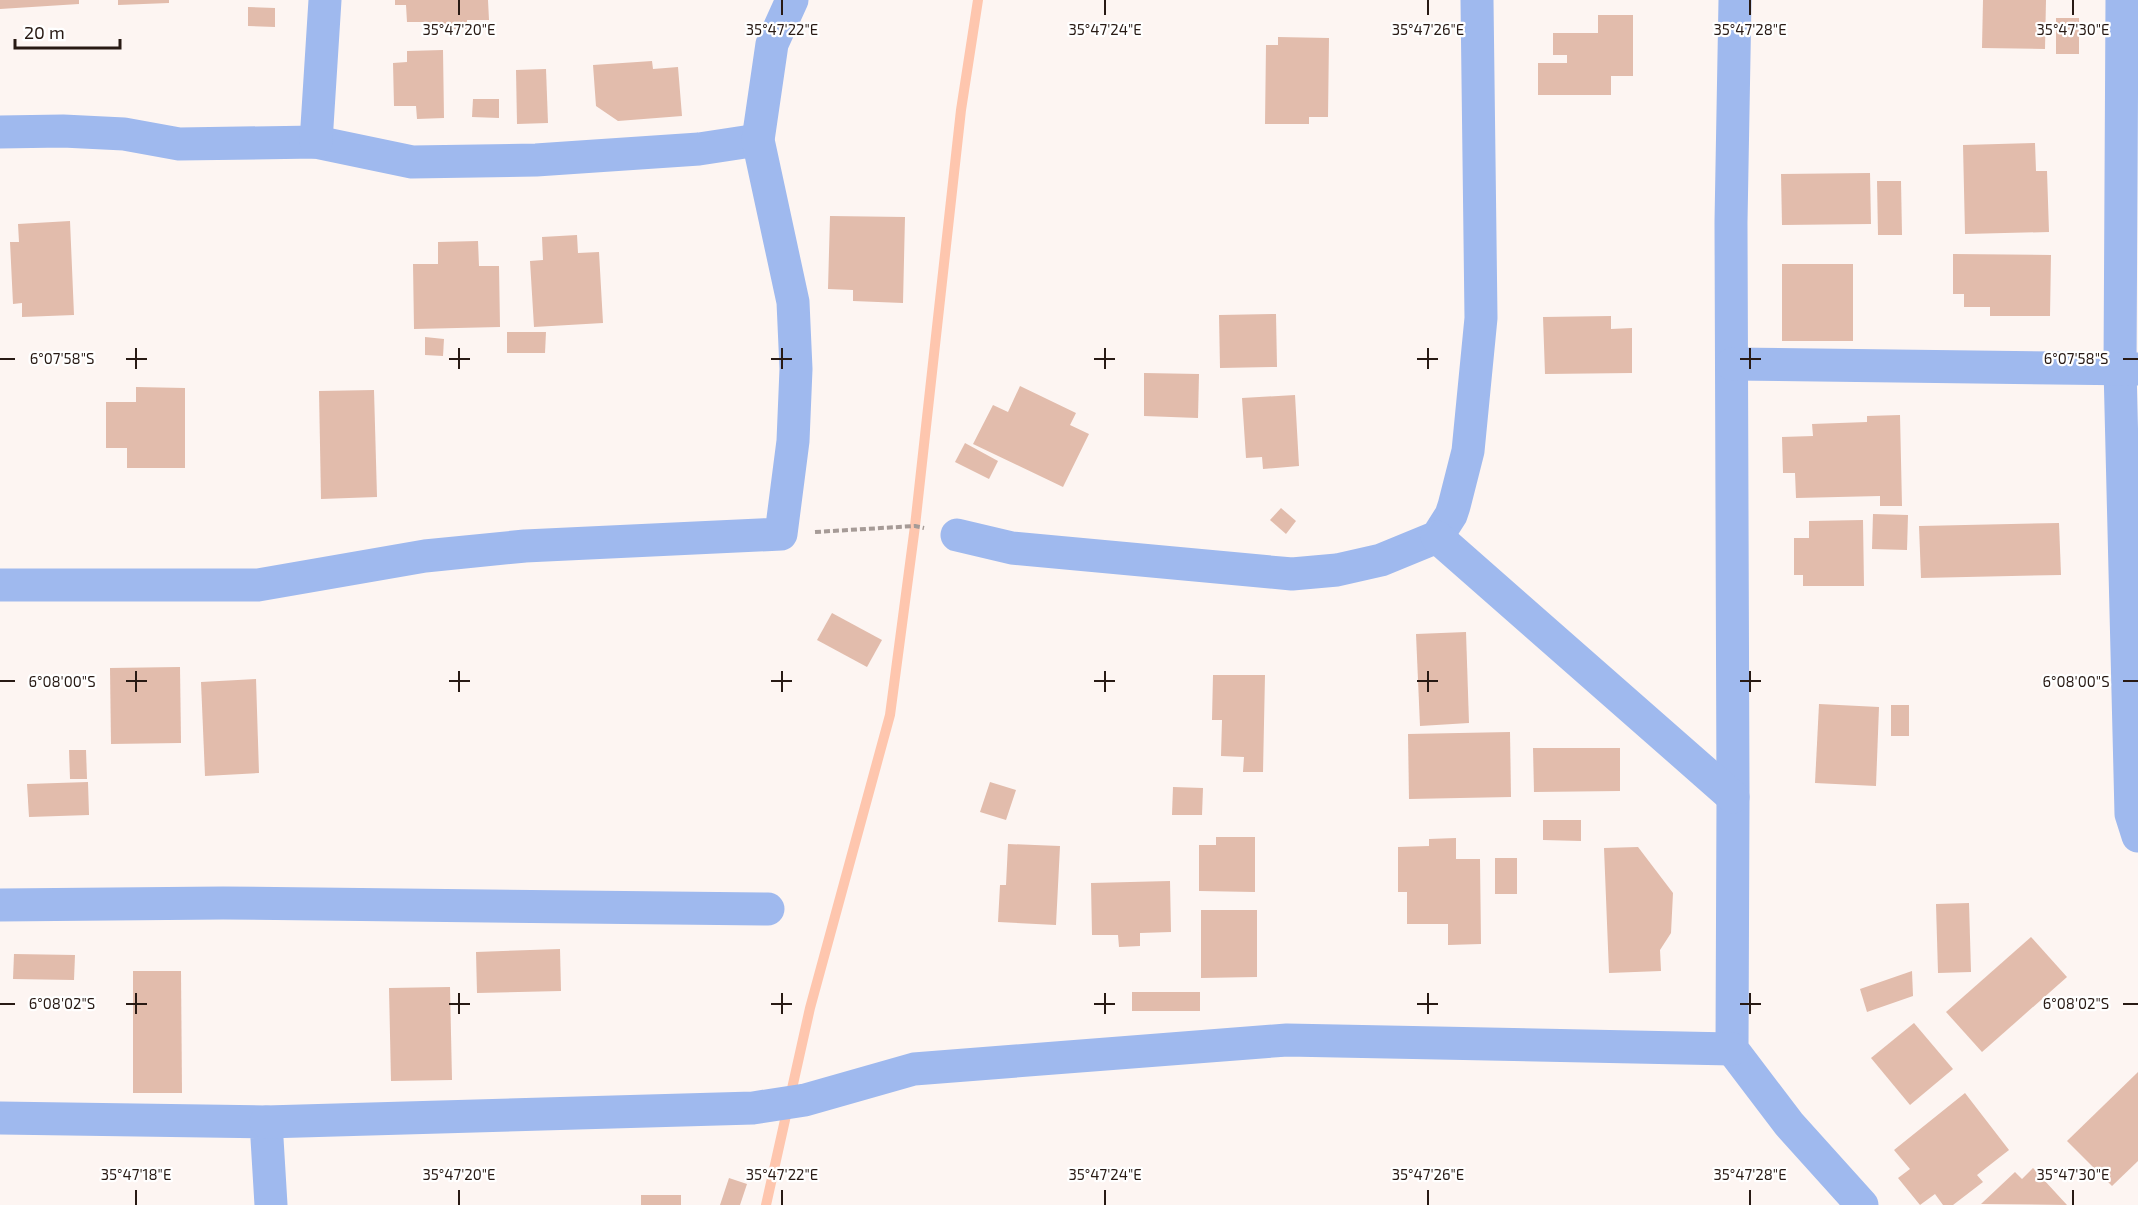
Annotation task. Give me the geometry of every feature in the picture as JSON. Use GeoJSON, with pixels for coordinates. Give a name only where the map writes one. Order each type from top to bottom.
{"type":"FeatureCollection","features":[{"type":"Feature","properties":{"kind":"street"},"geometry":{"type":"LineString","coordinates":[[316,142],[325,0]]}},
{"type":"Feature","properties":{"kind":"street"},"geometry":{"type":"LineString","coordinates":[[0,585],[258,585],[425,556],[514,547],[781,534],[793,441],[796,369],[793,302],[758,140],[772,44],[792,0]]}},
{"type":"Feature","properties":{"kind":"street"},"geometry":{"type":"LineString","coordinates":[[957,535],[1012,548],[1292,574],[1359,566],[1381,560],[1437,537],[1451,515],[1468,451],[1481,318],[1477,0]]}},
{"type":"Feature","properties":{"kind":"street"},"geometry":{"type":"LineString","coordinates":[[1735,0],[1731,222],[1732,1049],[1789,1124],[1862,1205]]}},
{"type":"Feature","properties":{"kind":"street"},"geometry":{"type":"LineString","coordinates":[[2122,0],[2129,368],[2131,814],[2138,836]]}},
{"type":"Feature","properties":{"kind":"street"},"geometry":{"type":"LineString","coordinates":[[0,132],[63,131],[124,134],[178,144],[316,142],[411,162],[583,157],[699,149],[758,140]]}},
{"type":"Feature","properties":{"kind":"street"},"geometry":{"type":"LineString","coordinates":[[1732,364],[2129,368]]}},
{"type":"Feature","properties":{"kind":"street"},"geometry":{"type":"LineString","coordinates":[[1437,537],[1733,797]]}},
{"type":"Feature","properties":{"kind":"street"},"geometry":{"type":"LineString","coordinates":[[0,905],[223,903],[768,909]]}},
{"type":"Feature","properties":{"kind":"street"},"geometry":{"type":"LineString","coordinates":[[0,1118],[266,1122],[753,1108],[805,1100],[914,1070],[1287,1040],[1732,1049]]}},
{"type":"Feature","properties":{"kind":"street"},"geometry":{"type":"LineString","coordinates":[[266,1122],[271,1205]]}},
{"type":"Feature","properties":{"kind":"path"},"geometry":{"type":"LineString","coordinates":[[781,534],[915,526],[957,535]]}},
{"type":"Feature","properties":{"kind":"building"},"geometry":{"type":"Polygon","coordinates":[[[0,0],[79,0],[79,4],[0,9],[0,0]]]}},
{"type":"Feature","properties":{"kind":"building"},"geometry":{"type":"Polygon","coordinates":[[[118,0],[169,0],[169,3],[118,5],[118,0]]]}},
{"type":"Feature","properties":{"kind":"building"},"geometry":{"type":"Polygon","coordinates":[[[395,0],[488,0],[489,20],[467,20],[467,29],[430,30],[429,22],[407,22],[406,5],[395,5],[395,0]]]}},
{"type":"Feature","properties":{"kind":"building"},"geometry":{"type":"Polygon","coordinates":[[[1983,0],[2046,0],[2045,49],[1982,48],[1983,0]]]}},
{"type":"Feature","properties":{"kind":"building"},"geometry":{"type":"Polygon","coordinates":[[[248,7],[275,8],[275,27],[248,26],[248,7]]]}},
{"type":"Feature","properties":{"kind":"building"},"geometry":{"type":"Polygon","coordinates":[[[1598,15],[1633,15],[1633,76],[1611,76],[1611,95],[1538,95],[1538,63],[1567,63],[1567,55],[1553,55],[1553,33],[1598,33],[1598,15]]]}},
{"type":"Feature","properties":{"kind":"building"},"geometry":{"type":"Polygon","coordinates":[[[2056,18],[2079,18],[2079,54],[2056,54],[2056,18]]]}},
{"type":"Feature","properties":{"kind":"building"},"geometry":{"type":"Polygon","coordinates":[[[1278,37],[1329,38],[1328,117],[1309,117],[1309,124],[1265,124],[1266,45],[1278,45],[1278,37]]]}},
{"type":"Feature","properties":{"kind":"building"},"geometry":{"type":"Polygon","coordinates":[[[443,50],[444,118],[417,119],[416,106],[394,106],[393,63],[407,62],[407,51],[443,50]]]}},
{"type":"Feature","properties":{"kind":"building"},"geometry":{"type":"Polygon","coordinates":[[[652,61],[653,69],[678,67],[682,116],[618,121],[596,106],[593,65],[652,61]]]}},
{"type":"Feature","properties":{"kind":"building"},"geometry":{"type":"Polygon","coordinates":[[[546,69],[548,123],[517,124],[516,70],[546,69]]]}},
{"type":"Feature","properties":{"kind":"building"},"geometry":{"type":"Polygon","coordinates":[[[473,99],[499,99],[499,118],[472,117],[473,99]]]}},
{"type":"Feature","properties":{"kind":"building"},"geometry":{"type":"Polygon","coordinates":[[[2035,143],[2036,171],[2047,171],[2049,232],[1965,234],[1963,145],[2035,143]]]}},
{"type":"Feature","properties":{"kind":"building"},"geometry":{"type":"Polygon","coordinates":[[[1870,173],[1871,224],[1782,225],[1781,174],[1870,173]]]}},
{"type":"Feature","properties":{"kind":"building"},"geometry":{"type":"Polygon","coordinates":[[[1877,181],[1901,181],[1902,235],[1878,235],[1877,181]]]}},
{"type":"Feature","properties":{"kind":"building"},"geometry":{"type":"Polygon","coordinates":[[[830,216],[905,217],[903,303],[853,301],[853,290],[828,289],[830,216]]]}},
{"type":"Feature","properties":{"kind":"building"},"geometry":{"type":"Polygon","coordinates":[[[70,221],[74,315],[22,317],[22,303],[13,304],[10,242],[19,242],[18,224],[70,221]]]}},
{"type":"Feature","properties":{"kind":"building"},"geometry":{"type":"Polygon","coordinates":[[[577,235],[578,253],[599,252],[603,323],[534,327],[530,261],[543,260],[542,237],[577,235]]]}},
{"type":"Feature","properties":{"kind":"building"},"geometry":{"type":"Polygon","coordinates":[[[478,241],[479,266],[499,266],[500,327],[414,329],[413,264],[438,264],[438,242],[478,241]]]}},
{"type":"Feature","properties":{"kind":"building"},"geometry":{"type":"Polygon","coordinates":[[[1953,254],[2051,255],[2050,316],[1990,316],[1990,307],[1964,307],[1964,294],[1953,294],[1953,254]]]}},
{"type":"Feature","properties":{"kind":"building"},"geometry":{"type":"Polygon","coordinates":[[[1782,264],[1853,264],[1853,341],[1782,341],[1782,264]]]}},
{"type":"Feature","properties":{"kind":"building"},"geometry":{"type":"Polygon","coordinates":[[[1276,314],[1277,367],[1220,368],[1219,315],[1276,314]]]}},
{"type":"Feature","properties":{"kind":"building"},"geometry":{"type":"Polygon","coordinates":[[[1611,316],[1611,329],[1632,328],[1632,373],[1545,374],[1543,317],[1611,316]]]}},
{"type":"Feature","properties":{"kind":"building"},"geometry":{"type":"Polygon","coordinates":[[[507,332],[546,332],[545,353],[507,353],[507,332]]]}},
{"type":"Feature","properties":{"kind":"building"},"geometry":{"type":"Polygon","coordinates":[[[425,337],[444,339],[443,356],[425,355],[425,337]]]}},
{"type":"Feature","properties":{"kind":"building"},"geometry":{"type":"Polygon","coordinates":[[[1144,373],[1199,374],[1198,418],[1144,416],[1144,373]]]}},
{"type":"Feature","properties":{"kind":"building"},"geometry":{"type":"Polygon","coordinates":[[[1020,386],[1076,413],[1070,425],[1089,434],[1063,487],[973,444],[993,405],[1008,412],[1020,386]]]}},
{"type":"Feature","properties":{"kind":"building"},"geometry":{"type":"Polygon","coordinates":[[[136,387],[185,388],[185,468],[127,468],[127,448],[106,448],[106,402],[136,402],[136,387]]]}},
{"type":"Feature","properties":{"kind":"building"},"geometry":{"type":"Polygon","coordinates":[[[374,390],[377,497],[321,499],[319,391],[374,390]]]}},
{"type":"Feature","properties":{"kind":"building"},"geometry":{"type":"Polygon","coordinates":[[[1295,395],[1299,466],[1263,469],[1262,457],[1246,458],[1242,398],[1295,395]]]}},
{"type":"Feature","properties":{"kind":"building"},"geometry":{"type":"Polygon","coordinates":[[[1900,415],[1902,506],[1880,506],[1880,496],[1796,498],[1795,473],[1783,473],[1782,437],[1813,436],[1812,424],[1867,422],[1867,416],[1900,415]]]}},
{"type":"Feature","properties":{"kind":"building"},"geometry":{"type":"Polygon","coordinates":[[[965,443],[998,461],[989,479],[955,462],[965,443]]]}},
{"type":"Feature","properties":{"kind":"building"},"geometry":{"type":"Polygon","coordinates":[[[1281,508],[1296,521],[1286,534],[1270,520],[1281,508]]]}},
{"type":"Feature","properties":{"kind":"building"},"geometry":{"type":"Polygon","coordinates":[[[1873,514],[1908,515],[1907,550],[1872,549],[1873,514]]]}},
{"type":"Feature","properties":{"kind":"building"},"geometry":{"type":"Polygon","coordinates":[[[1863,520],[1864,586],[1803,586],[1803,575],[1794,575],[1794,538],[1809,538],[1809,521],[1863,520]]]}},
{"type":"Feature","properties":{"kind":"building"},"geometry":{"type":"Polygon","coordinates":[[[2059,523],[2061,575],[1921,578],[1919,526],[2059,523]]]}},
{"type":"Feature","properties":{"kind":"building"},"geometry":{"type":"Polygon","coordinates":[[[832,613],[882,640],[867,667],[817,640],[832,613]]]}},
{"type":"Feature","properties":{"kind":"building"},"geometry":{"type":"Polygon","coordinates":[[[1466,632],[1469,723],[1420,726],[1416,634],[1466,632]]]}},
{"type":"Feature","properties":{"kind":"building"},"geometry":{"type":"Polygon","coordinates":[[[180,667],[181,743],[111,744],[110,668],[180,667]]]}},
{"type":"Feature","properties":{"kind":"building"},"geometry":{"type":"Polygon","coordinates":[[[1213,675],[1265,675],[1263,772],[1243,772],[1244,757],[1221,756],[1222,720],[1212,720],[1213,675]]]}},
{"type":"Feature","properties":{"kind":"building"},"geometry":{"type":"Polygon","coordinates":[[[256,679],[259,773],[205,776],[201,682],[256,679]]]}},
{"type":"Feature","properties":{"kind":"building"},"geometry":{"type":"Polygon","coordinates":[[[1819,704],[1879,707],[1876,786],[1815,783],[1819,704]]]}},
{"type":"Feature","properties":{"kind":"building"},"geometry":{"type":"Polygon","coordinates":[[[1891,705],[1909,705],[1909,736],[1891,736],[1891,705]]]}},
{"type":"Feature","properties":{"kind":"building"},"geometry":{"type":"Polygon","coordinates":[[[1510,732],[1511,797],[1409,799],[1408,734],[1510,732]]]}},
{"type":"Feature","properties":{"kind":"building"},"geometry":{"type":"Polygon","coordinates":[[[1533,748],[1620,748],[1620,791],[1534,792],[1533,748]]]}},
{"type":"Feature","properties":{"kind":"building"},"geometry":{"type":"Polygon","coordinates":[[[69,750],[86,750],[87,779],[70,779],[69,750]]]}},
{"type":"Feature","properties":{"kind":"building"},"geometry":{"type":"Polygon","coordinates":[[[88,782],[89,815],[29,817],[27,784],[88,782]]]}},
{"type":"Feature","properties":{"kind":"building"},"geometry":{"type":"Polygon","coordinates":[[[990,782],[1016,790],[1006,820],[980,812],[990,782]]]}},
{"type":"Feature","properties":{"kind":"building"},"geometry":{"type":"Polygon","coordinates":[[[1173,787],[1203,788],[1202,815],[1172,815],[1173,787]]]}},
{"type":"Feature","properties":{"kind":"building"},"geometry":{"type":"Polygon","coordinates":[[[1543,820],[1581,820],[1581,841],[1543,840],[1543,820]]]}},
{"type":"Feature","properties":{"kind":"building"},"geometry":{"type":"Polygon","coordinates":[[[1216,837],[1255,837],[1255,892],[1199,891],[1199,845],[1216,845],[1216,837]]]}},
{"type":"Feature","properties":{"kind":"building"},"geometry":{"type":"Polygon","coordinates":[[[1456,838],[1456,859],[1480,859],[1481,944],[1448,945],[1448,924],[1407,924],[1407,892],[1398,892],[1398,847],[1429,846],[1429,839],[1456,838]]]}},
{"type":"Feature","properties":{"kind":"building"},"geometry":{"type":"Polygon","coordinates":[[[1008,844],[1060,846],[1056,925],[998,922],[1000,885],[1006,885],[1008,844]]]}},
{"type":"Feature","properties":{"kind":"building"},"geometry":{"type":"Polygon","coordinates":[[[1638,847],[1673,893],[1671,933],[1660,950],[1661,971],[1609,973],[1604,848],[1638,847]]]}},
{"type":"Feature","properties":{"kind":"building"},"geometry":{"type":"Polygon","coordinates":[[[1495,858],[1517,858],[1517,894],[1495,894],[1495,858]]]}},
{"type":"Feature","properties":{"kind":"building"},"geometry":{"type":"Polygon","coordinates":[[[1170,881],[1171,932],[1140,933],[1140,946],[1119,947],[1118,935],[1092,935],[1091,883],[1170,881]]]}},
{"type":"Feature","properties":{"kind":"building"},"geometry":{"type":"Polygon","coordinates":[[[1969,903],[1971,972],[1938,973],[1936,904],[1969,903]]]}},
{"type":"Feature","properties":{"kind":"building"},"geometry":{"type":"Polygon","coordinates":[[[1201,910],[1257,910],[1257,977],[1201,978],[1201,910]]]}},
{"type":"Feature","properties":{"kind":"building"},"geometry":{"type":"Polygon","coordinates":[[[2031,937],[2067,977],[1982,1052],[1946,1012],[2031,937]]]}},
{"type":"Feature","properties":{"kind":"building"},"geometry":{"type":"Polygon","coordinates":[[[560,949],[561,991],[477,993],[476,952],[560,949]]]}},
{"type":"Feature","properties":{"kind":"building"},"geometry":{"type":"Polygon","coordinates":[[[14,954],[75,955],[74,980],[13,979],[14,954]]]}},
{"type":"Feature","properties":{"kind":"building"},"geometry":{"type":"Polygon","coordinates":[[[133,971],[181,971],[182,1093],[133,1093],[133,971]]]}},
{"type":"Feature","properties":{"kind":"building"},"geometry":{"type":"Polygon","coordinates":[[[1912,971],[1913,996],[1867,1012],[1860,989],[1912,971]]]}},
{"type":"Feature","properties":{"kind":"building"},"geometry":{"type":"Polygon","coordinates":[[[450,987],[452,1080],[391,1081],[389,988],[450,987]]]}},
{"type":"Feature","properties":{"kind":"building"},"geometry":{"type":"Polygon","coordinates":[[[1132,992],[1200,992],[1200,1011],[1132,1011],[1132,992]]]}},
{"type":"Feature","properties":{"kind":"building"},"geometry":{"type":"Polygon","coordinates":[[[1914,1023],[1953,1069],[1910,1105],[1871,1058],[1914,1023]]]}},
{"type":"Feature","properties":{"kind":"building"},"geometry":{"type":"Polygon","coordinates":[[[2138,1072],[2138,1161],[2112,1186],[2067,1141],[2138,1072]]]}},
{"type":"Feature","properties":{"kind":"building"},"geometry":{"type":"Polygon","coordinates":[[[1965,1093],[2009,1150],[1977,1175],[1983,1182],[1953,1205],[1943,1205],[1935,1194],[1920,1205],[1898,1178],[1910,1169],[1894,1150],[1965,1093]]]}},
{"type":"Feature","properties":{"kind":"building"},"geometry":{"type":"Polygon","coordinates":[[[2033,1168],[2067,1205],[1981,1204],[2015,1172],[2022,1179],[2033,1168]]]}},
{"type":"Feature","properties":{"kind":"building"},"geometry":{"type":"Polygon","coordinates":[[[729,1178],[747,1184],[740,1205],[720,1205],[729,1178]]]}},
{"type":"Feature","properties":{"kind":"building"},"geometry":{"type":"Polygon","coordinates":[[[641,1195],[681,1195],[681,1205],[641,1205],[641,1195]]]}},
{"type":"Feature","properties":{"kind":"waterway"},"geometry":{"type":"LineString","coordinates":[[766,1205],[810,1008],[890,715],[915,526],[961,110],[978,0]]}}]}
